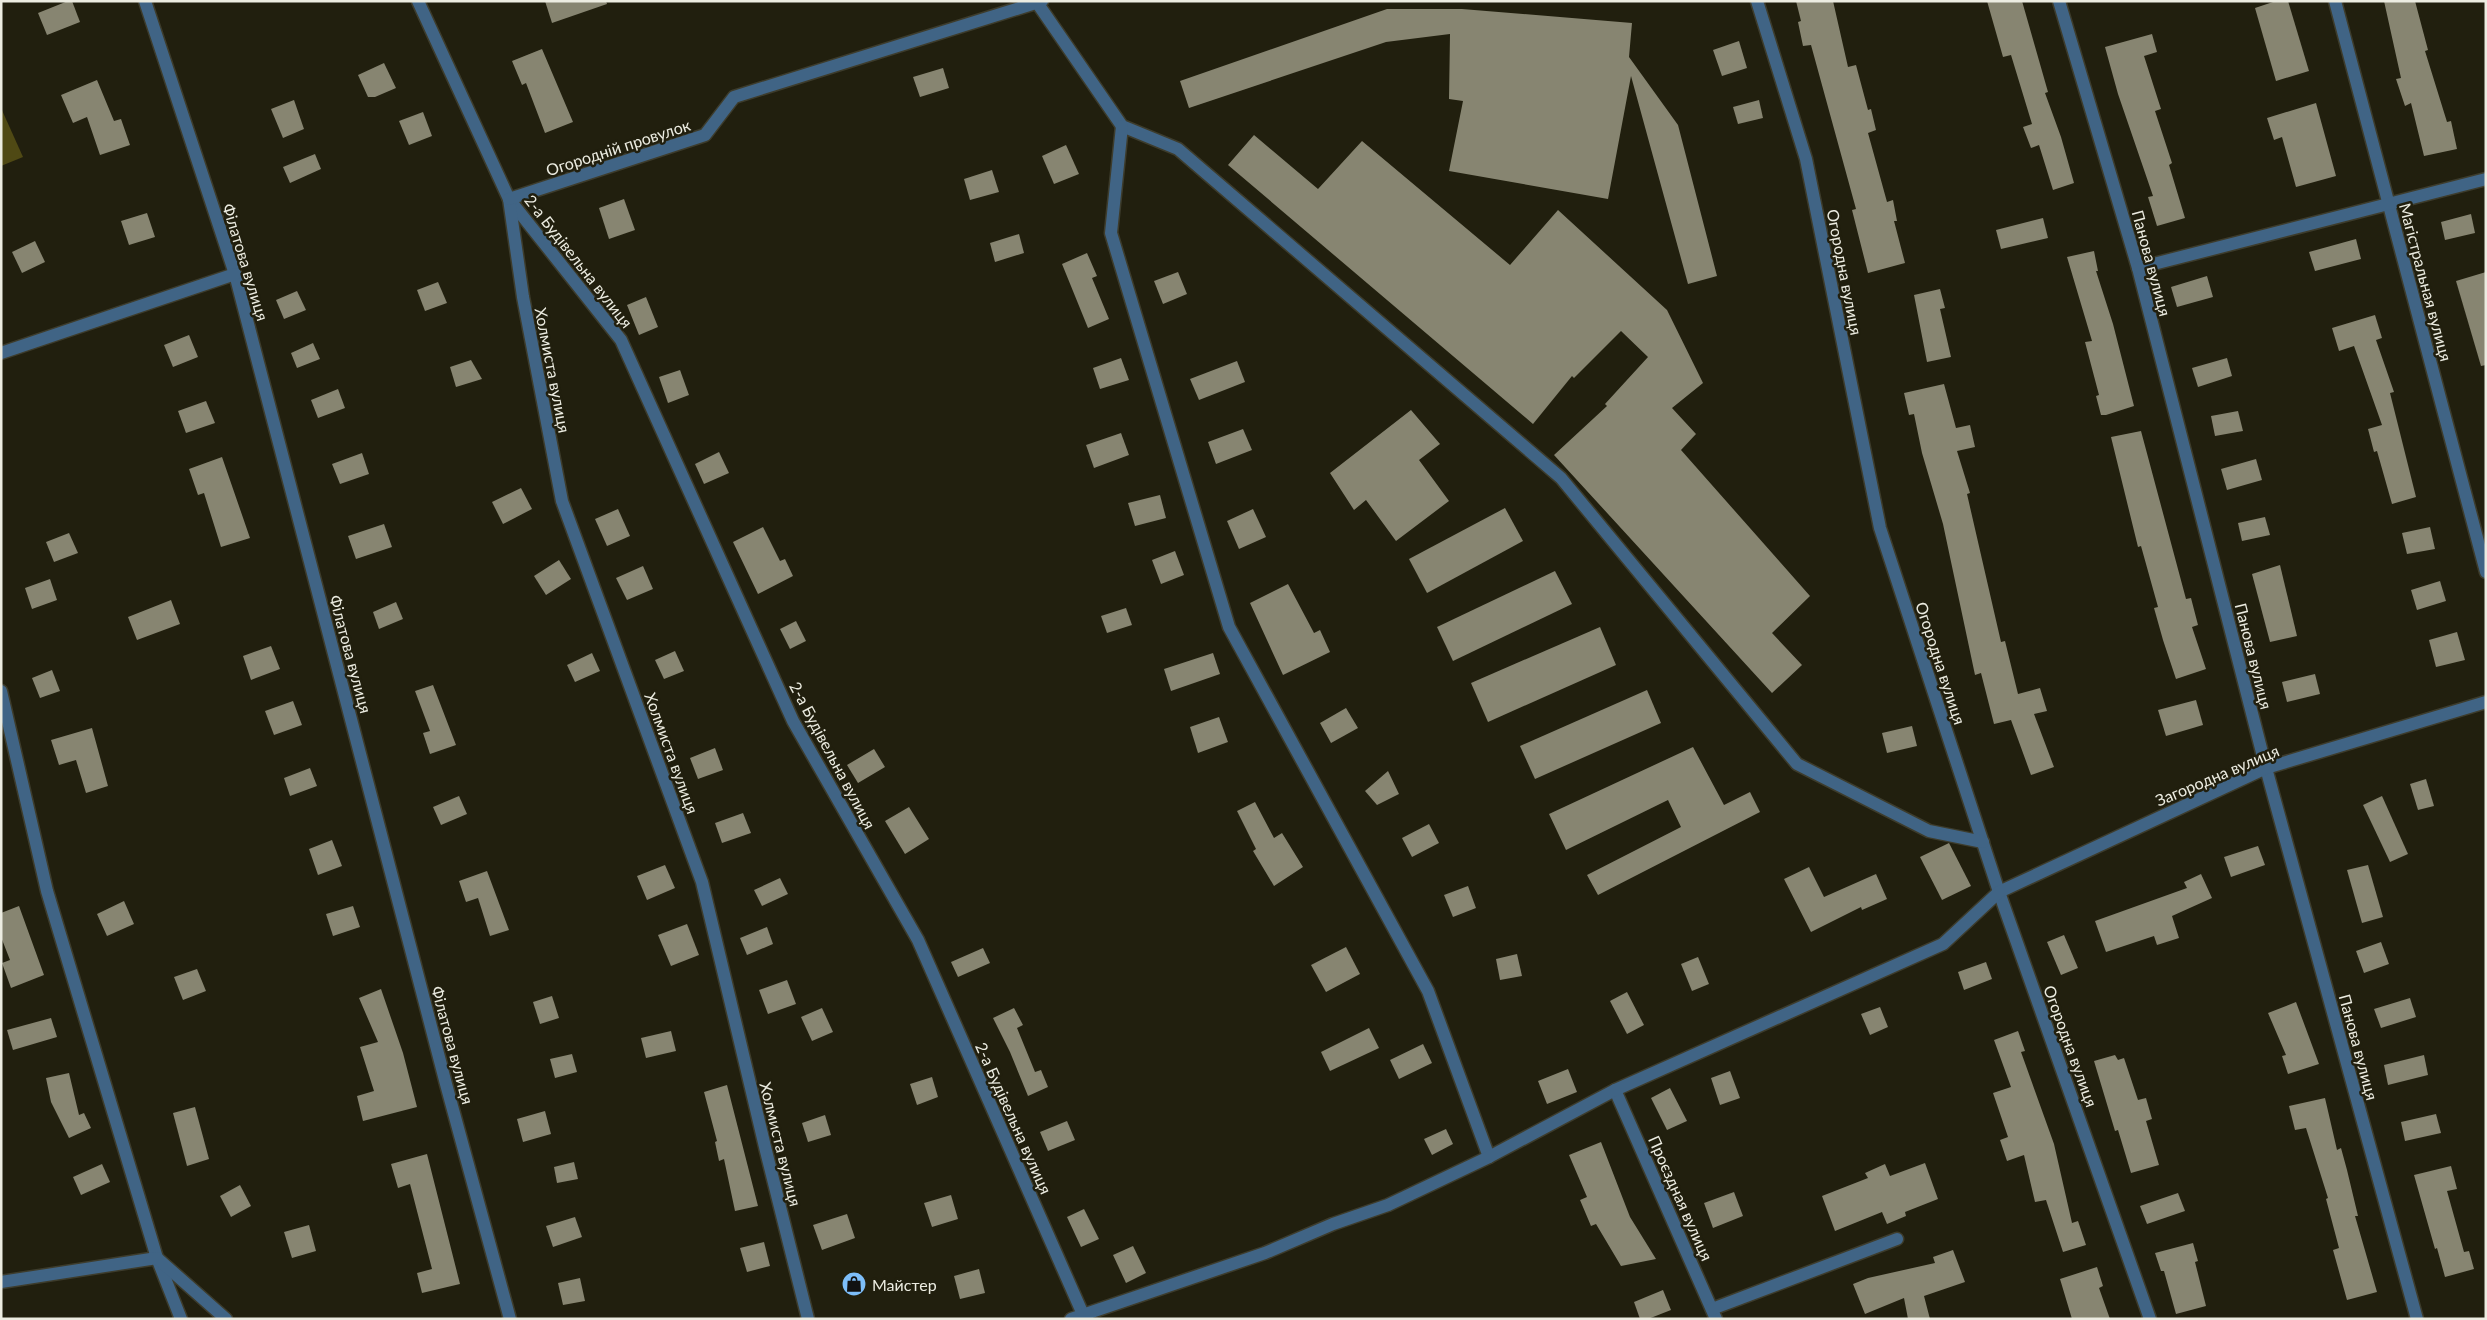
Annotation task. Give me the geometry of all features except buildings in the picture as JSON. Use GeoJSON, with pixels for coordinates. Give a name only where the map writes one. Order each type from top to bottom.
{"type":"FeatureCollection","features":[{"type":"Feature","properties":{"kind":"street","name":"Філатова вулиця"},"geometry":{"type":"LineString","coordinates":[[145,1],[235,274],[446,1084],[510,1319]]}},
{"type":"Feature","properties":{"kind":"street"},"geometry":{"type":"LineString","coordinates":[[418,1],[509,199]]}},
{"type":"Feature","properties":{"kind":"street","name":"Огородна вулиця"},"geometry":{"type":"LineString","coordinates":[[1757,1],[1806,159],[1880,528],[1999,892],[2150,1319]]}},
{"type":"Feature","properties":{"kind":"street","name":"Панова вулиця"},"geometry":{"type":"LineString","coordinates":[[2059,1],[2138,268],[2266,768],[2417,1319]]}},
{"type":"Feature","properties":{"kind":"street","name":"Магістральная вулиця"},"geometry":{"type":"LineString","coordinates":[[2335,1],[2486,572]]}},
{"type":"Feature","properties":{"kind":"street"},"geometry":{"type":"LineString","coordinates":[[1040,2],[1122,126],[1178,149],[1560,478],[1797,764],[1929,832],[1983,842]]}},
{"type":"Feature","properties":{"kind":"street","name":"Огородній провулок"},"geometry":{"type":"LineString","coordinates":[[509,199],[705,135],[734,97],[1040,2]]}},
{"type":"Feature","properties":{"kind":"street"},"geometry":{"type":"LineString","coordinates":[[1122,126],[1111,233],[1229,627],[1428,991],[1489,1157]]}},
{"type":"Feature","properties":{"kind":"street"},"geometry":{"type":"LineString","coordinates":[[2138,268],[2389,202],[2486,179]]}},
{"type":"Feature","properties":{"kind":"street","name":"2-а Будівельна вулиця"},"geometry":{"type":"LineString","coordinates":[[509,199],[621,340],[793,721],[918,940],[1080,1318]]}},
{"type":"Feature","properties":{"kind":"street","name":"Холмиста вулиця"},"geometry":{"type":"LineString","coordinates":[[509,199],[523,297],[562,501],[702,882],[763,1142],[808,1319]]}},
{"type":"Feature","properties":{"kind":"street"},"geometry":{"type":"LineString","coordinates":[[1,353],[235,274]]}},
{"type":"Feature","properties":{"kind":"street"},"geometry":{"type":"LineString","coordinates":[[1,691],[47,891],[157,1258],[181,1319]]}},
{"type":"Feature","properties":{"kind":"street","name":"Загородна вулиця"},"geometry":{"type":"LineString","coordinates":[[1080,1318],[1265,1253],[1333,1224],[1388,1205],[1489,1157],[1615,1090],[1944,944],[1999,892],[2266,768],[2486,702]]}},
{"type":"Feature","properties":{"kind":"street","name":"Проєздная вулиця"},"geometry":{"type":"LineString","coordinates":[[1615,1090],[1714,1314]]}},
{"type":"Feature","properties":{"kind":"street"},"geometry":{"type":"LineString","coordinates":[[1714,1314],[1897,1239]]}},
{"type":"Feature","properties":{"kind":"street"},"geometry":{"type":"LineString","coordinates":[[1,1282],[157,1258]]}},
{"type":"Feature","properties":{"kind":"street"},"geometry":{"type":"LineString","coordinates":[[157,1258],[226,1319]]}},
{"type":"Feature","properties":{"kind":"shaded area"},"geometry":{"type":"Polygon","coordinates":[[[1,108],[23,157],[1,166],[1,108]]]}},
{"type":"Feature","properties":{"kind":"place","name":"Майстер"},"geometry":{"type":"Point","coordinates":[854,1284]}}]}
